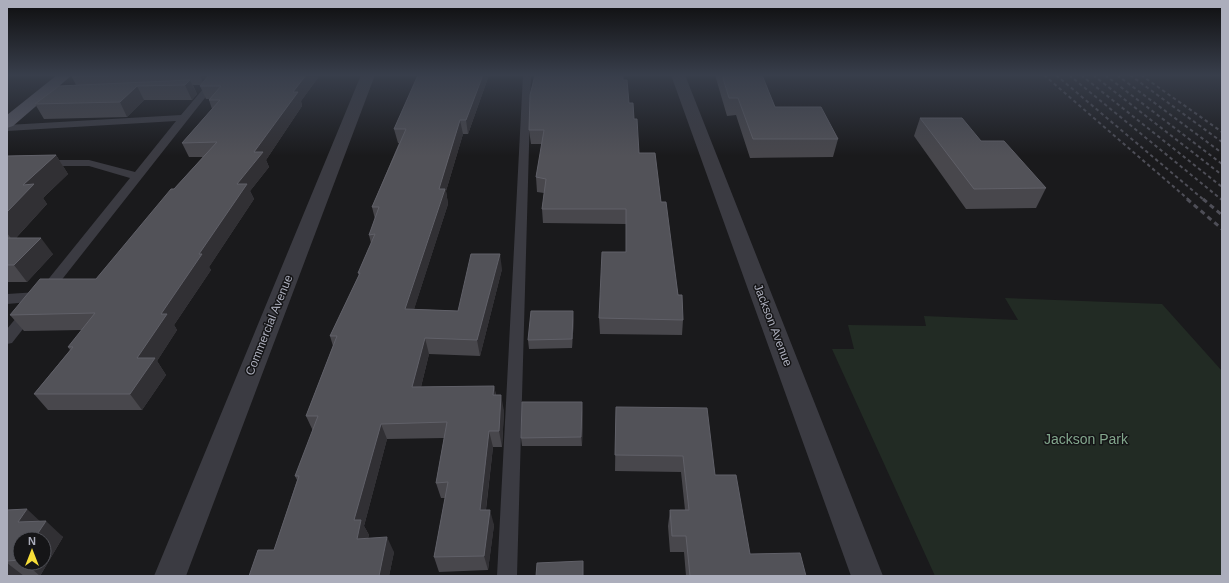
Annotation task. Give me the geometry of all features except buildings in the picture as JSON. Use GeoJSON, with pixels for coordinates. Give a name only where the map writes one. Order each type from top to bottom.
{"type":"FeatureCollection","features":[{"type":"Feature","properties":{"kind":"main road"},"geometry":{"type":"LineString","coordinates":[[7,123],[32,102]]}},
{"type":"Feature","properties":{"kind":"street","name":"Commercial Avenue"},"geometry":{"type":"LineString","coordinates":[[170,576],[357,102]]}},
{"type":"Feature","properties":{"kind":"street","name":"Jackson Avenue"},"geometry":{"type":"LineString","coordinates":[[688,102],[867,576]]}},
{"type":"Feature","properties":{"kind":"lane"},"geometry":{"type":"LineString","coordinates":[[7,339],[197,102]]}},
{"type":"Feature","properties":{"kind":"lane"},"geometry":{"type":"LineString","coordinates":[[507,576],[526,102]]}},
{"type":"Feature","properties":{"kind":"lane"},"geometry":{"type":"LineString","coordinates":[[7,128],[184,118]]}},
{"type":"Feature","properties":{"kind":"lane"},"geometry":{"type":"LineString","coordinates":[[7,163],[89,163],[137,176]]}},
{"type":"Feature","properties":{"kind":"lane"},"geometry":{"type":"LineString","coordinates":[[7,299],[41,296]]}},
{"type":"Feature","properties":{"kind":"green space","name":"Jackson Park"},"geometry":{"type":"Polygon","coordinates":[[[1005,298],[1162,304],[1222,371],[1222,576],[935,576],[832,349],[854,349],[848,325],[926,326],[924,316],[1018,320],[1005,298]]]}},
{"type":"Feature","properties":{"kind":"railway"},"geometry":{"type":"LineString","coordinates":[[1076,102],[1189,200]]}},
{"type":"Feature","properties":{"kind":"railway"},"geometry":{"type":"LineString","coordinates":[[1088,102],[1204,200]]}},
{"type":"Feature","properties":{"kind":"railway"},"geometry":{"type":"LineString","coordinates":[[1102,102],[1222,200]]}},
{"type":"Feature","properties":{"kind":"railway"},"geometry":{"type":"LineString","coordinates":[[1115,102],[1222,187]]}},
{"type":"Feature","properties":{"kind":"railway"},"geometry":{"type":"LineString","coordinates":[[1128,102],[1222,175]]}},
{"type":"Feature","properties":{"kind":"railway"},"geometry":{"type":"LineString","coordinates":[[1141,102],[1222,164]]}},
{"type":"Feature","properties":{"kind":"railway"},"geometry":{"type":"LineString","coordinates":[[1154,102],[1222,153]]}},
{"type":"Feature","properties":{"kind":"railway"},"geometry":{"type":"LineString","coordinates":[[1167,102],[1222,142]]}},
{"type":"Feature","properties":{"kind":"railway"},"geometry":{"type":"LineString","coordinates":[[1180,102],[1222,132]]}},
{"type":"Feature","properties":{"kind":"railway"},"geometry":{"type":"LineString","coordinates":[[1187,199],[1222,229]]}},
{"type":"Feature","properties":{"kind":"railway"},"geometry":{"type":"LineString","coordinates":[[1203,199],[1222,215]]}}]}
